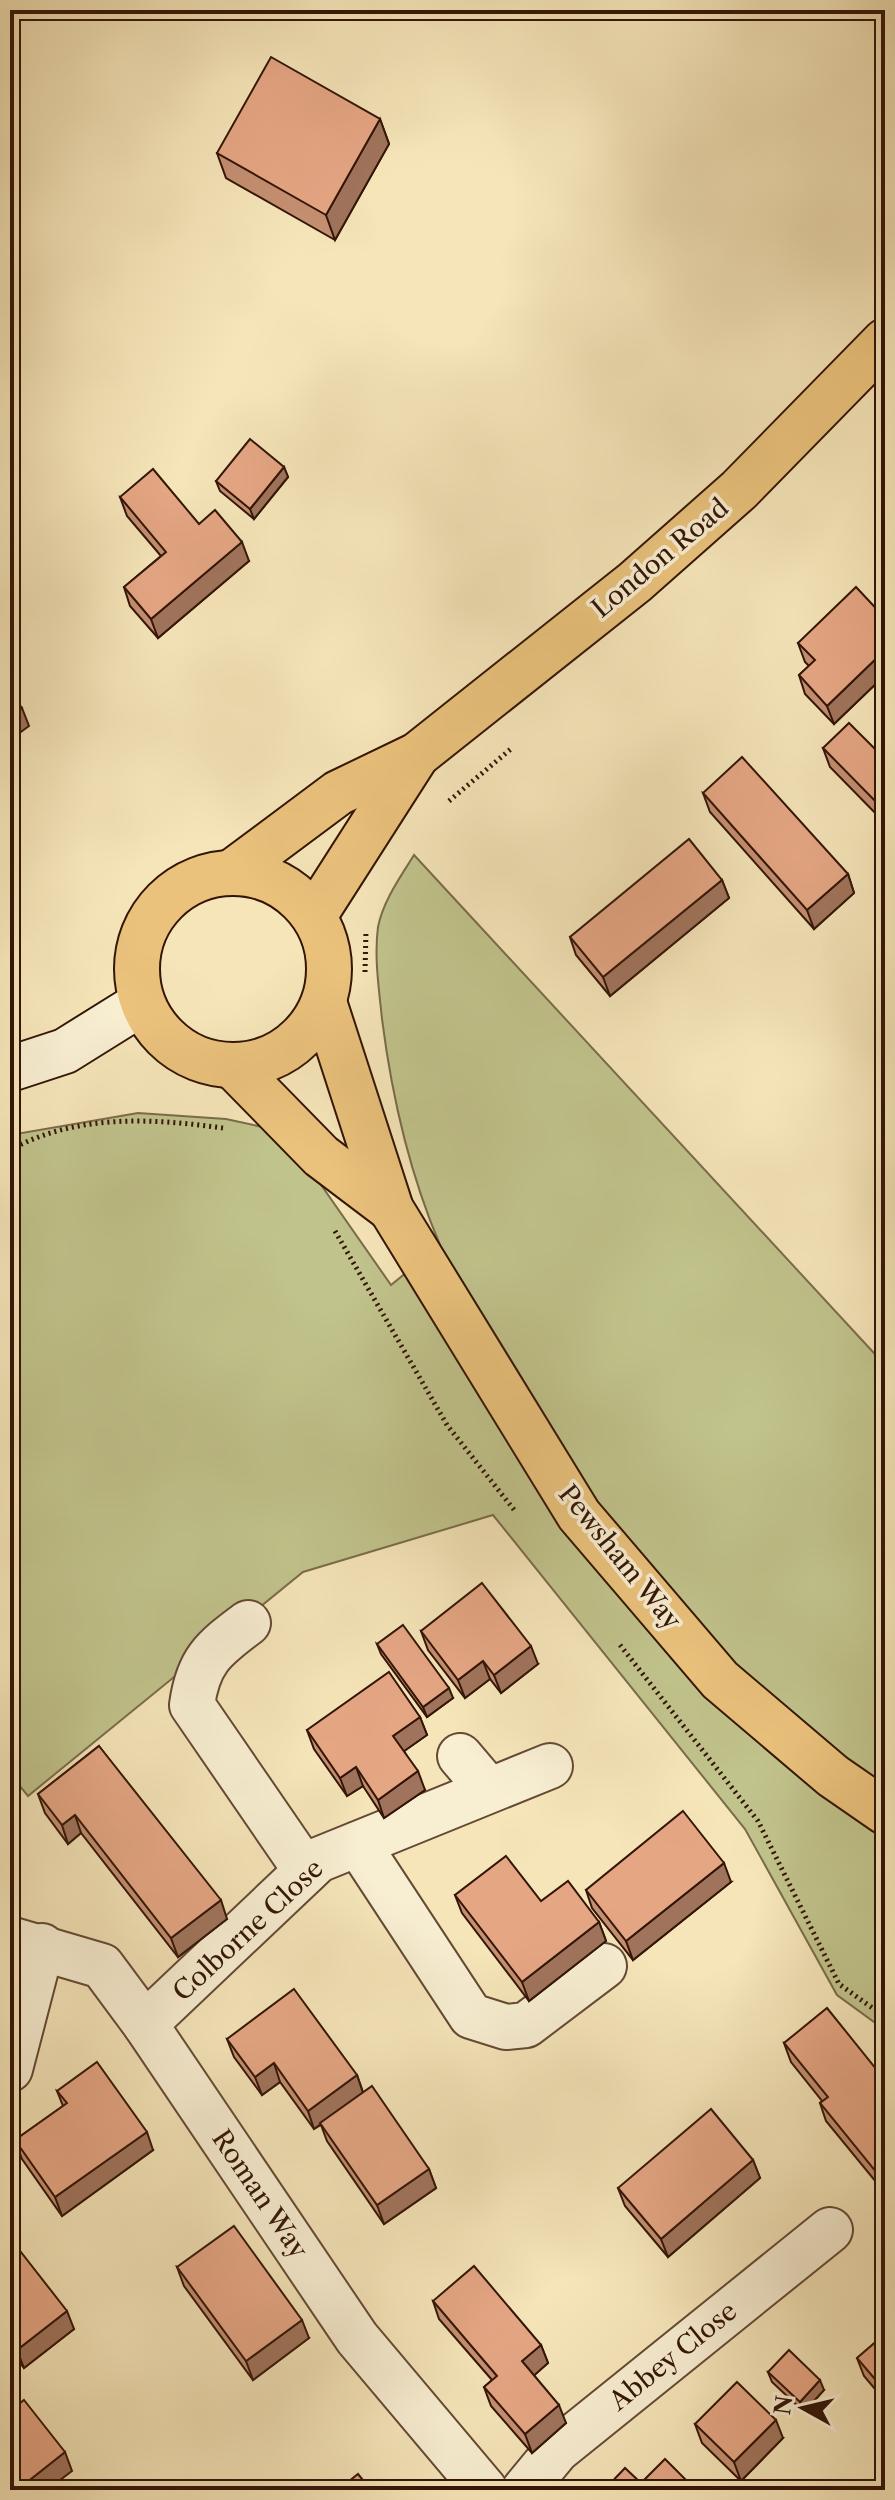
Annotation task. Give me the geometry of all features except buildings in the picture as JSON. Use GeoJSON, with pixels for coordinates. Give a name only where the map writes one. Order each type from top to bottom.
{"type":"FeatureCollection","features":[{"type":"Feature","properties":{"kind":"main road","name":"London Road"},"geometry":{"type":"LineString","coordinates":[[232,872],[338,793],[417,755],[635,582],[739,490],[885,341]]}},
{"type":"Feature","properties":{"kind":"main road","name":"London Road"},"geometry":{"type":"LineString","coordinates":[[314,916],[417,755]]}},
{"type":"Feature","properties":{"kind":"main road","name":"London Road"},"geometry":{"type":"LineString","coordinates":[[232,872],[272,879],[294,894],[314,916],[327,943],[330,972],[324,1002],[310,1028],[289,1049],[262,1062],[233,1066],[204,1062],[178,1049],[157,1029],[142,1003],[136,972],[141,941],[155,912],[177,890],[206,877],[232,872]]}},
{"type":"Feature","properties":{"kind":"main road","name":"Pewsham Way"},"geometry":{"type":"LineString","coordinates":[[324,1002],[391,1209],[579,1515],[720,1680],[833,1776],[885,1812]]}},
{"type":"Feature","properties":{"kind":"main road","name":"Pewsham Way"},"geometry":{"type":"LineString","coordinates":[[233,1066],[321,1156],[391,1209]]}},
{"type":"Feature","properties":{"kind":"street"},"geometry":{"type":"LineString","coordinates":[[10,1069],[65,1051],[142,1003]]}},
{"type":"Feature","properties":{"kind":"street"},"geometry":{"type":"LineString","coordinates":[[248,1623],[215,1647],[196,1675],[192,1705],[306,1871]]}},
{"type":"Feature","properties":{"kind":"street"},"geometry":{"type":"LineString","coordinates":[[460,1756],[488,1789]]}},
{"type":"Feature","properties":{"kind":"street","name":"Colborne Close"},"geometry":{"type":"LineString","coordinates":[[145,2024],[318,1860],[550,1766]]}},
{"type":"Feature","properties":{"kind":"street"},"geometry":{"type":"LineString","coordinates":[[358,1844],[471,2016],[506,2027],[526,2025],[604,1966]]}},
{"type":"Feature","properties":{"kind":"street"},"geometry":{"type":"LineString","coordinates":[[10,2069],[26,1942]]}},
{"type":"Feature","properties":{"kind":"street","name":"Roman Way"},"geometry":{"type":"LineString","coordinates":[[26,1942],[102,1966],[145,2024],[357,2338],[485,2490]]}},
{"type":"Feature","properties":{"kind":"street","name":"Abbey Close"},"geometry":{"type":"LineString","coordinates":[[524,2490],[557,2450],[830,2230]]}},
{"type":"Feature","properties":{"kind":"path"},"geometry":{"type":"LineString","coordinates":[[443,806],[513,747]]}},
{"type":"Feature","properties":{"kind":"path"},"geometry":{"type":"LineString","coordinates":[[366,985],[363,955],[368,915]]}},
{"type":"Feature","properties":{"kind":"path"},"geometry":{"type":"LineString","coordinates":[[10,1150],[35,1136],[74,1124],[109,1121],[236,1130]]}},
{"type":"Feature","properties":{"kind":"path"},"geometry":{"type":"LineString","coordinates":[[328,1218],[447,1425],[524,1523]]}},
{"type":"Feature","properties":{"kind":"path"},"geometry":{"type":"LineString","coordinates":[[610,1633],[758,1821],[839,1984],[885,2017]]}},
{"type":"Feature","properties":{"kind":"green space"},"geometry":{"type":"Polygon","coordinates":[[[414,855],[885,1365],[885,2030],[837,1995],[745,1829],[493,1515],[303,1572],[28,1796],[10,1774],[10,1135],[138,1113],[226,1119],[267,1128],[319,1182],[391,1285],[440,1245],[419,1190],[397,1106],[377,973],[380,917],[414,855]]]}}]}
